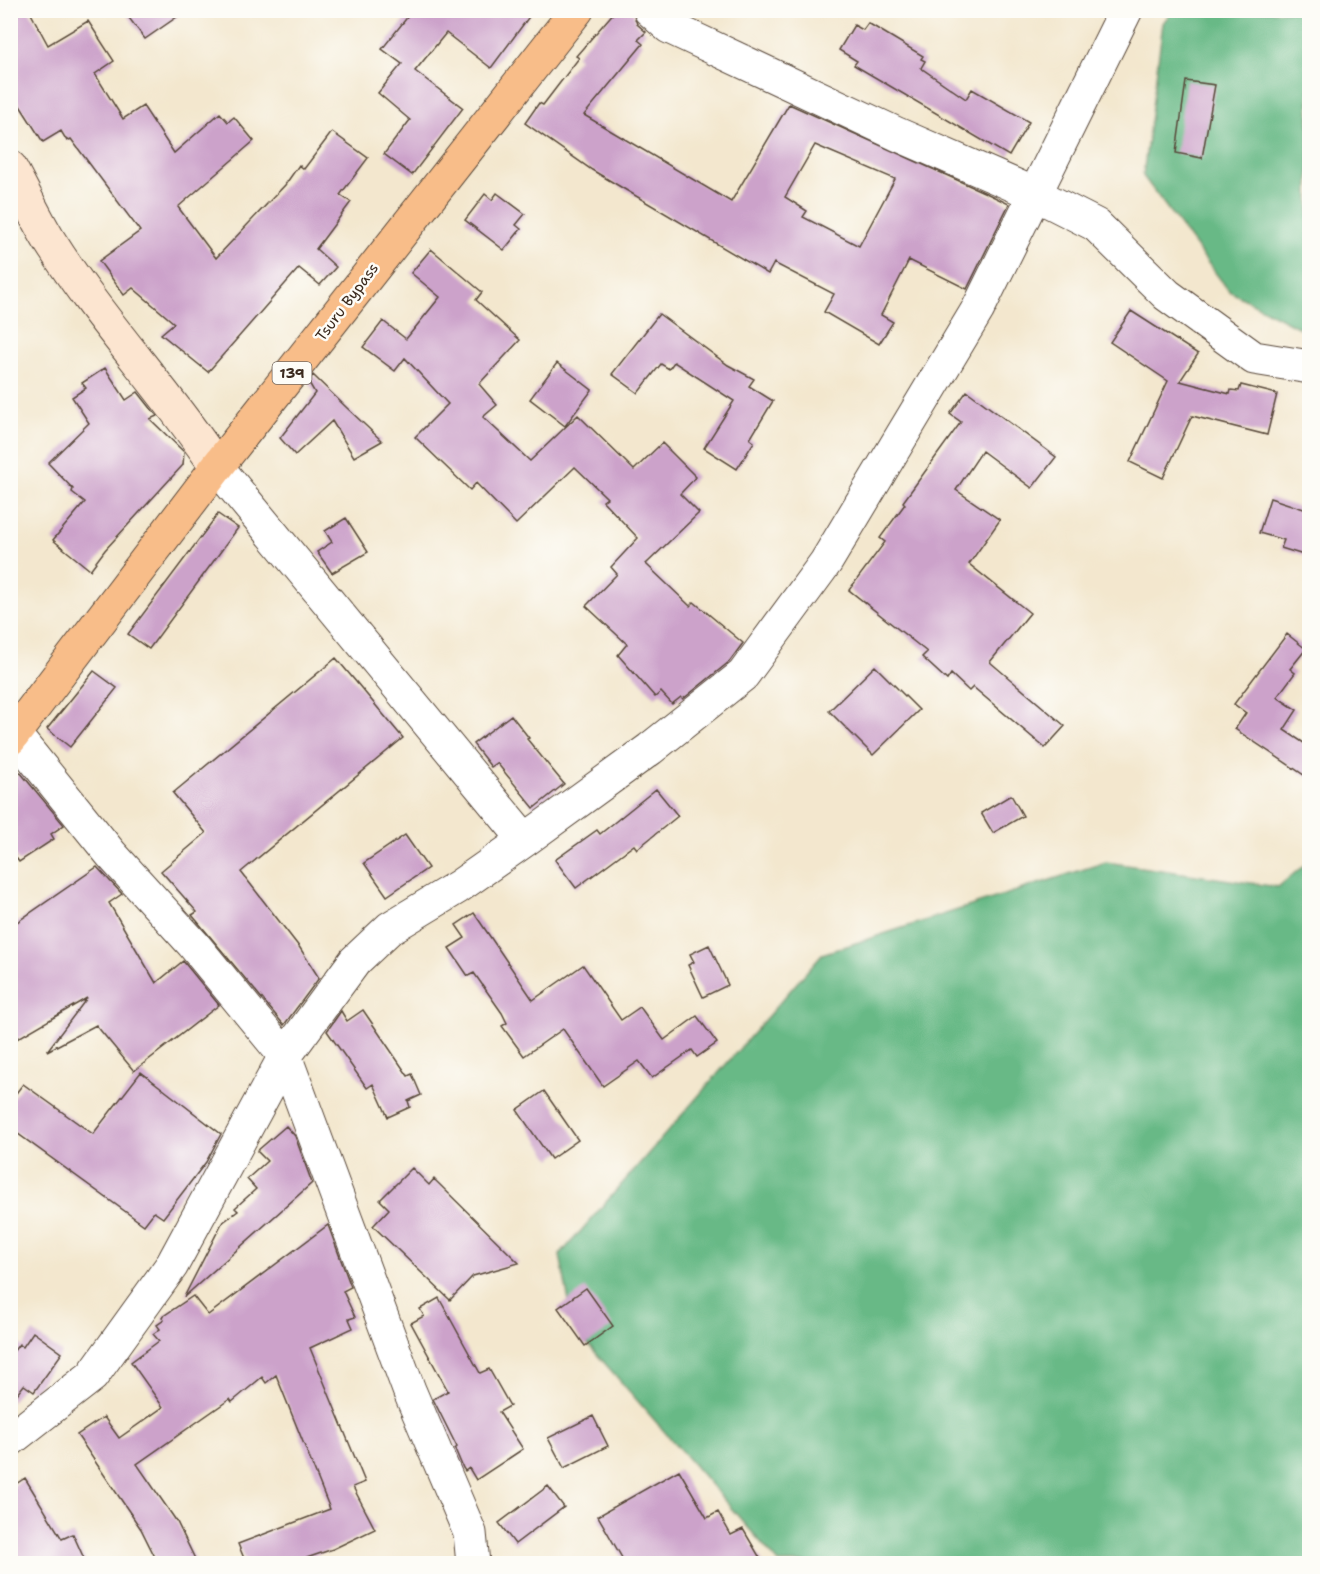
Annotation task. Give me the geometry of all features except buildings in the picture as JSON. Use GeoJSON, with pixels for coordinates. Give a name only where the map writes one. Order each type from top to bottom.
{"type":"FeatureCollection","features":[{"type":"Feature","properties":{"kind":"highway","name":"Tsuru Bypass"},"geometry":{"type":"LineString","coordinates":[[12,737],[217,467],[577,10]]}},
{"type":"Feature","properties":{"kind":"street"},"geometry":{"type":"LineString","coordinates":[[650,10],[669,27],[886,129],[1035,194],[1096,225],[1167,296],[1254,358],[1310,367]]}},
{"type":"Feature","properties":{"kind":"street"},"geometry":{"type":"LineString","coordinates":[[10,1440],[92,1376],[172,1265],[285,1056],[355,961],[390,928],[458,887],[525,840],[650,749],[743,675],[832,552],[978,309],[1126,10]]}},
{"type":"Feature","properties":{"kind":"street"},"geometry":{"type":"LineString","coordinates":[[10,167],[49,239],[102,315],[187,423],[217,467],[525,840]]}},
{"type":"Feature","properties":{"kind":"street"},"geometry":{"type":"LineString","coordinates":[[12,737],[111,854],[193,944],[285,1056],[409,1390],[470,1533],[473,1563]]}},
{"type":"Feature","properties":{"kind":"green space"},"geometry":{"type":"Polygon","coordinates":[[[1172,11],[1309,11],[1309,333],[1229,291],[1143,176],[1163,23],[1172,11]]]}},
{"type":"Feature","properties":{"kind":"green space"},"geometry":{"type":"Polygon","coordinates":[[[1309,861],[1309,1563],[779,1563],[574,1328],[560,1255],[822,954],[1106,862],[1278,887],[1309,861]]]}}]}
